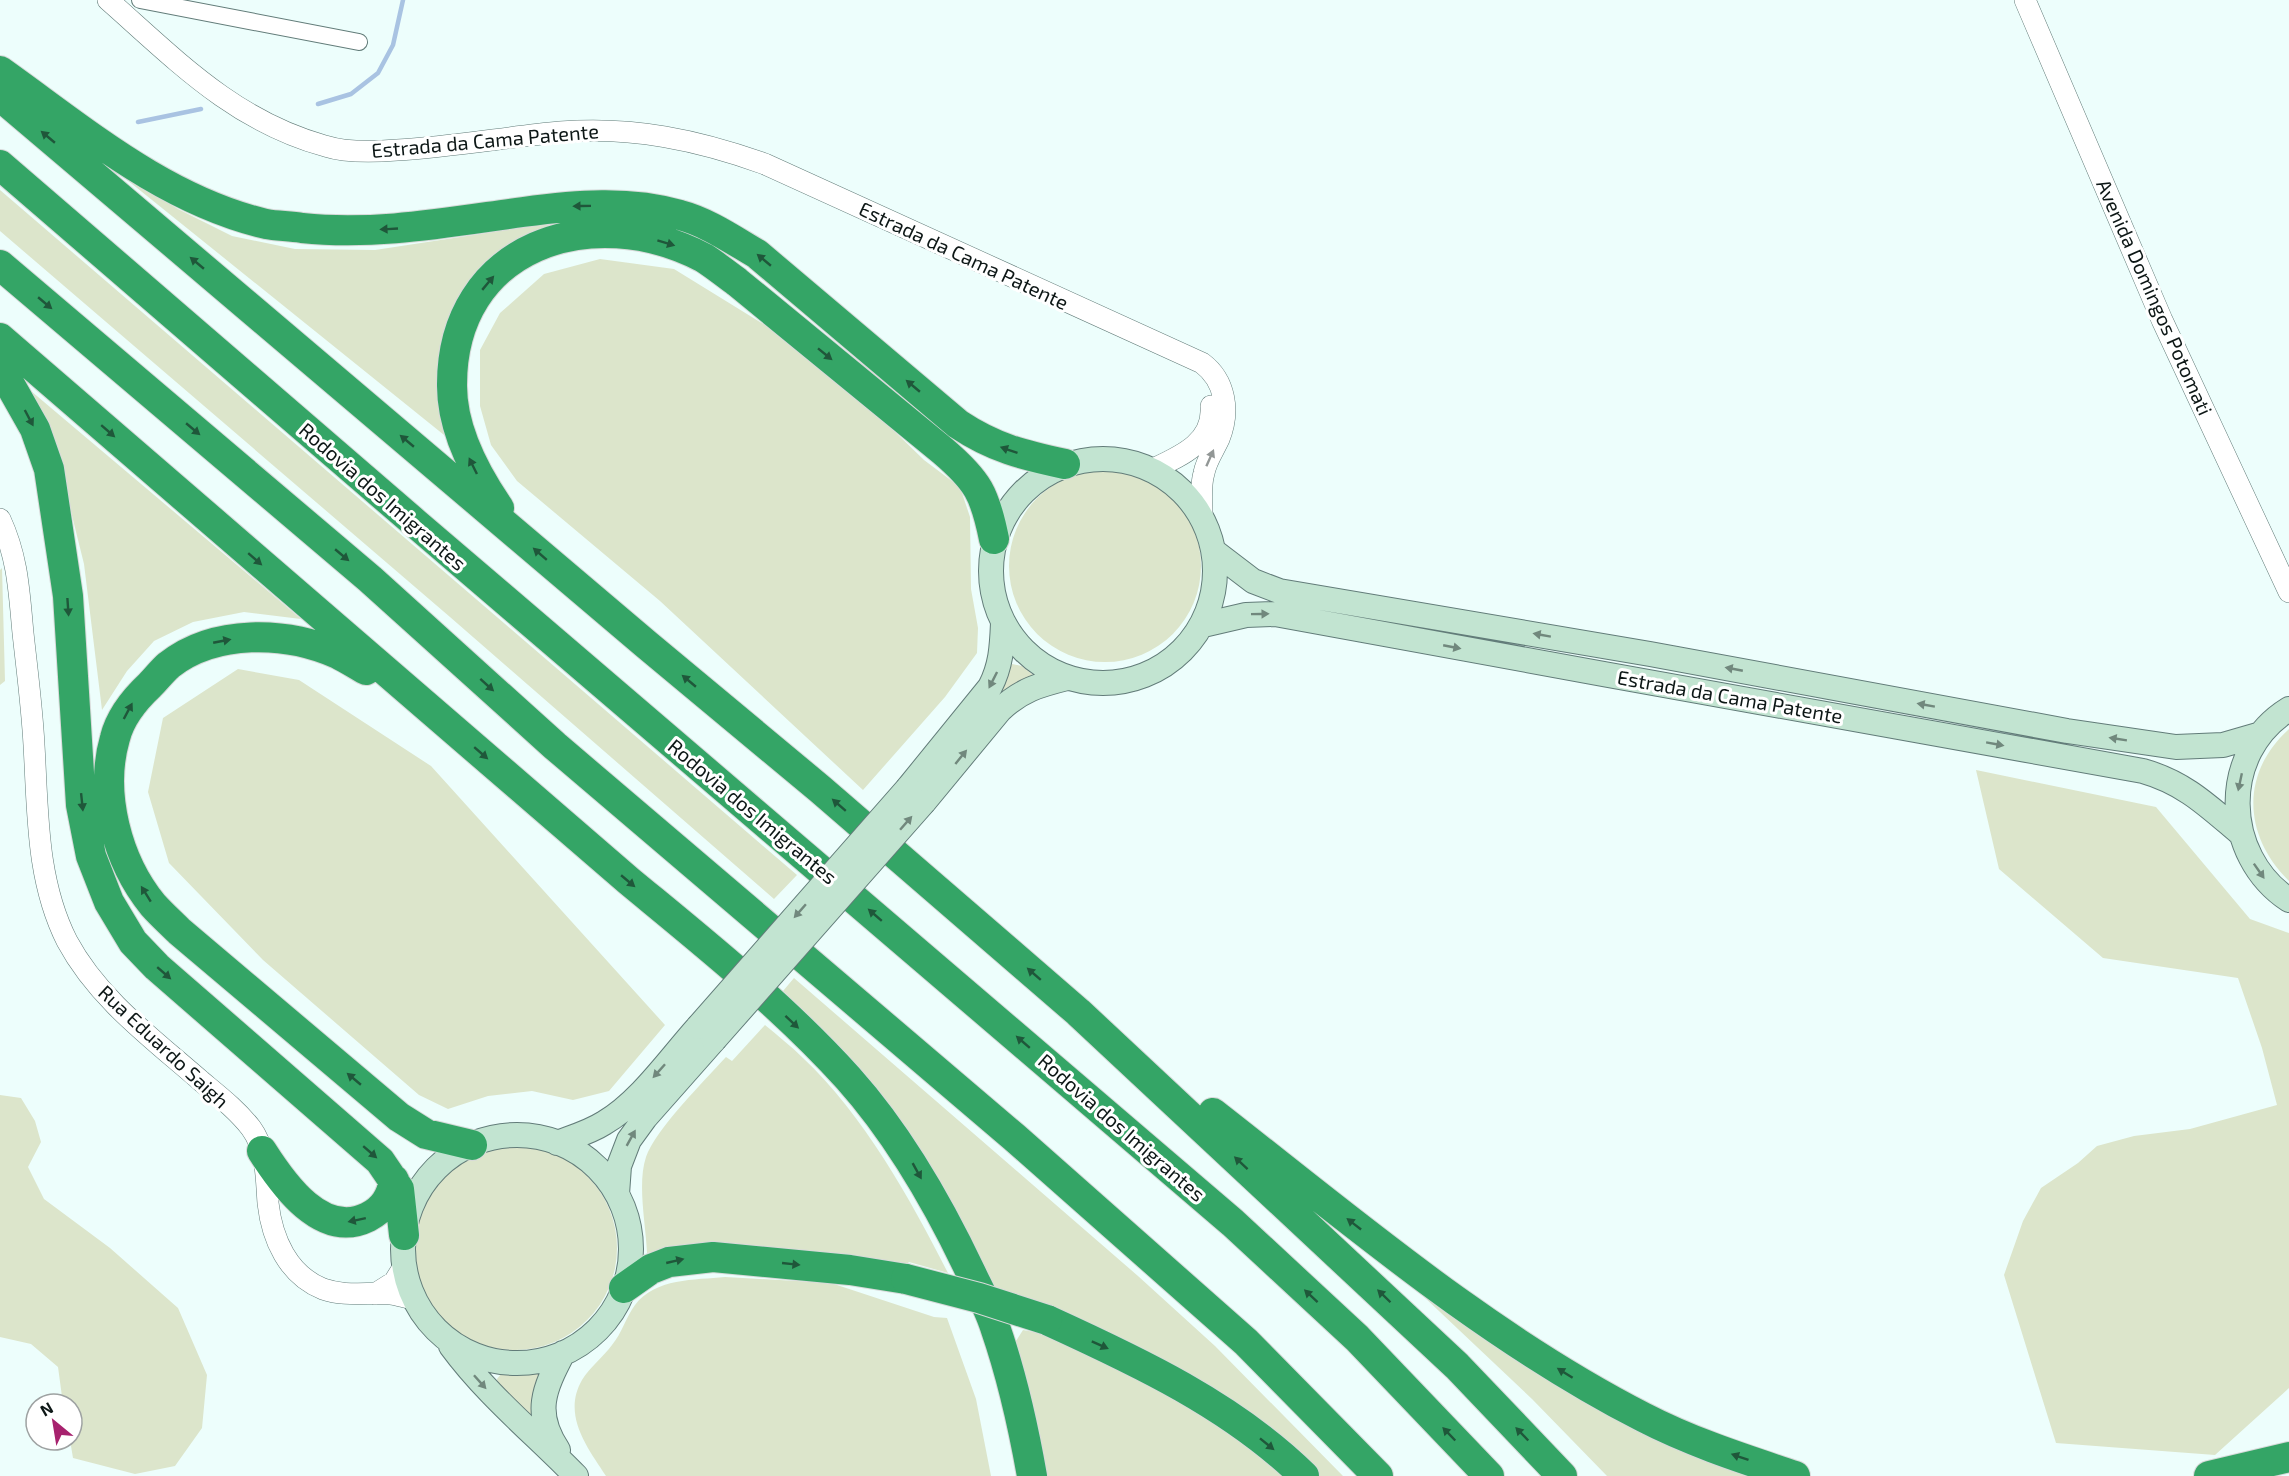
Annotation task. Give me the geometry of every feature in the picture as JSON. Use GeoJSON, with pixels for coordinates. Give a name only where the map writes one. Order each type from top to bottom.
{"type":"FeatureCollection","features":[{"type":"Feature","properties":{"kind":"highway"},"geometry":{"type":"LineString","coordinates":[[0,71],[148,176],[210,206],[267,224],[335,231],[401,228],[575,205],[639,206],[682,215],[722,233],[757,254],[981,440],[1012,452],[1065,464]]}},
{"type":"Feature","properties":{"kind":"highway"},"geometry":{"type":"LineString","coordinates":[[0,96],[732,718],[820,789],[1078,1012],[1457,1366],[1562,1476]]}},
{"type":"Feature","properties":{"kind":"highway","name":"Rodovia dos Imigrantes"},"geometry":{"type":"LineString","coordinates":[[0,165],[414,523],[1233,1223],[1357,1338],[1490,1476]]}},
{"type":"Feature","properties":{"kind":"highway"},"geometry":{"type":"LineString","coordinates":[[515,533],[481,482],[468,454],[457,419],[452,388],[454,348],[468,310],[488,281],[514,257],[545,242],[573,236],[623,233],[669,243],[705,259],[737,282],[934,444],[964,469],[977,485],[987,504],[994,539]]}},
{"type":"Feature","properties":{"kind":"highway"},"geometry":{"type":"LineString","coordinates":[[0,265],[370,579],[555,746],[1014,1137],[1246,1341],[1378,1476]]}},
{"type":"Feature","properties":{"kind":"highway"},"geometry":{"type":"LineString","coordinates":[[0,338],[628,881],[727,962],[833,1062],[881,1119],[908,1156],[958,1246],[994,1324],[1021,1414],[1032,1476]]}},
{"type":"Feature","properties":{"kind":"highway"},"geometry":{"type":"LineString","coordinates":[[0,367],[34,429],[49,469],[68,596],[81,805],[92,856],[109,902],[133,942],[157,967],[380,1161],[399,1189],[404,1235]]}},
{"type":"Feature","properties":{"kind":"highway"},"geometry":{"type":"LineString","coordinates":[[420,701],[338,654],[294,640],[244,637],[206,645],[169,665],[134,701],[115,737],[109,777],[113,822],[129,868],[152,904],[178,931],[399,1117],[426,1134],[472,1145]]}},
{"type":"Feature","properties":{"kind":"highway"},"geometry":{"type":"LineString","coordinates":[[1078,1012],[1204,1106],[1401,1260],[1567,1375],[1644,1418],[1722,1451],[1795,1476]]}},
{"type":"Feature","properties":{"kind":"highway"},"geometry":{"type":"LineString","coordinates":[[262,1151],[275,1172],[296,1196],[319,1214],[337,1221],[360,1220],[374,1214],[390,1196],[394,1180]]}},
{"type":"Feature","properties":{"kind":"highway"},"geometry":{"type":"LineString","coordinates":[[624,1288],[651,1269],[669,1262],[713,1257],[850,1270],[906,1279],[979,1298],[1047,1320],[1111,1350],[1230,1417],[1266,1443],[1304,1476]]}},
{"type":"Feature","properties":{"kind":"highway"},"geometry":{"type":"LineString","coordinates":[[2209,1476],[2289,1457]]}},
{"type":"Feature","properties":{"kind":"main road"},"geometry":{"type":"LineString","coordinates":[[1094,458],[1125,459],[1153,469],[1181,488],[1202,515],[1215,552],[1215,590],[1203,625],[1178,656],[1144,676],[1106,684],[1067,678],[1047,669],[1029,657],[1014,642],[1002,623],[990,582],[994,539],[1010,507],[1034,482],[1065,464],[1094,458]]}},
{"type":"Feature","properties":{"kind":"main road","name":"Estrada da Cama Patente"},"geometry":{"type":"LineString","coordinates":[[1215,552],[1253,581],[1279,591],[1650,654],[2067,731],[2176,747],[2223,745],[2261,734]]}},
{"type":"Feature","properties":{"kind":"main road","name":"Estrada da Cama Patente"},"geometry":{"type":"LineString","coordinates":[[1203,625],[1246,615],[1275,614],[1552,666],[1826,712],[2143,771],[2163,777],[2184,788],[2240,833]]}},
{"type":"Feature","properties":{"kind":"main road"},"geometry":{"type":"LineString","coordinates":[[916,795],[990,687],[997,673],[1002,654],[1002,623]]}},
{"type":"Feature","properties":{"kind":"main road"},"geometry":{"type":"LineString","coordinates":[[617,1194],[619,1166],[628,1140],[706,1034],[916,795],[1012,698],[1025,690],[1067,678]]}},
{"type":"Feature","properties":{"kind":"main road"},"geometry":{"type":"LineString","coordinates":[[2289,709],[2261,734],[2247,757],[2239,781],[2237,807],[2240,833],[2249,856],[2262,876],[2278,893],[2289,900]]}},
{"type":"Feature","properties":{"kind":"main road"},"geometry":{"type":"LineString","coordinates":[[557,1143],[613,1118],[706,1034]]}},
{"type":"Feature","properties":{"kind":"main road"},"geometry":{"type":"LineString","coordinates":[[522,1136],[557,1143],[592,1163],[617,1194],[626,1216],[631,1240],[630,1264],[624,1288],[614,1309],[603,1323],[579,1344],[564,1353],[535,1361],[507,1362],[469,1353],[444,1336],[429,1322],[415,1299],[404,1266],[404,1235],[412,1207],[426,1181],[447,1160],[472,1145],[495,1138],[522,1136]]}},
{"type":"Feature","properties":{"kind":"main road"},"geometry":{"type":"LineString","coordinates":[[444,1336],[465,1365],[496,1399],[574,1474]]}},
{"type":"Feature","properties":{"kind":"main road"},"geometry":{"type":"LineString","coordinates":[[564,1353],[548,1382],[543,1406],[546,1429],[574,1474]]}},
{"type":"Feature","properties":{"kind":"street","name":"Estrada da Cama Patente"},"geometry":{"type":"LineString","coordinates":[[108,0],[214,93],[253,117],[282,131],[326,147],[372,152],[435,148],[559,132],[604,130],[656,135],[716,147],[765,164],[1202,363],[1211,369],[1223,391],[1225,405],[1220,436],[1204,472],[1202,515]]}},
{"type":"Feature","properties":{"kind":"street"},"geometry":{"type":"LineString","coordinates":[[140,0],[359,42]]}},
{"type":"Feature","properties":{"kind":"street","name":"Avenida Domingos Potomati"},"geometry":{"type":"LineString","coordinates":[[2025,0],[2163,320],[2289,592]]}},
{"type":"Feature","properties":{"kind":"street"},"geometry":{"type":"LineString","coordinates":[[1153,469],[1182,456],[1197,444],[1207,430],[1211,412],[1210,394],[1187,358]]}},
{"type":"Feature","properties":{"kind":"street","name":"Rua Eduardo Saigh"},"geometry":{"type":"LineString","coordinates":[[0,519],[13,549],[20,589],[32,709],[41,853],[51,899],[66,939],[101,991],[236,1112],[255,1134],[262,1151],[272,1224],[278,1244],[288,1261],[304,1278],[324,1289],[345,1294],[392,1294],[415,1299]]}},
{"type":"Feature","properties":{"kind":"street"},"geometry":{"type":"LineString","coordinates":[[375,1294],[394,1282],[404,1266]]}},
{"type":"Feature","properties":{"kind":"green space"},"geometry":{"type":"Polygon","coordinates":[[[111,167],[178,209],[232,236],[295,249],[375,250],[566,218],[520,238],[483,265],[455,302],[443,341],[454,443],[111,167]]]}},
{"type":"Feature","properties":{"kind":"green space"},"geometry":{"type":"Polygon","coordinates":[[[0,190],[797,875],[774,899],[0,231],[0,190]]]}},
{"type":"Feature","properties":{"kind":"green space"},"geometry":{"type":"Polygon","coordinates":[[[600,259],[674,269],[778,333],[852,390],[924,460],[960,487],[970,517],[971,589],[978,628],[977,653],[945,697],[863,790],[660,601],[517,481],[491,445],[480,406],[480,350],[500,313],[544,274],[600,259]]]}},
{"type":"Feature","properties":{"kind":"green space"},"geometry":{"type":"Polygon","coordinates":[[[31,391],[301,619],[244,612],[193,622],[154,641],[127,671],[102,710],[84,564],[56,451],[31,391]]]}},
{"type":"Feature","properties":{"kind":"green space"},"geometry":{"type":"Polygon","coordinates":[[[1105,470],[1142,477],[1173,498],[1194,529],[1201,566],[1194,603],[1173,634],[1142,655],[1105,662],[1068,655],[1037,634],[1016,603],[1009,566],[1016,529],[1037,498],[1068,477],[1105,470]]]}},
{"type":"Feature","properties":{"kind":"green space"},"geometry":{"type":"Polygon","coordinates":[[[2,568],[5,681],[0,685],[0,570],[2,568]]]}},
{"type":"Feature","properties":{"kind":"green space"},"geometry":{"type":"Polygon","coordinates":[[[1012,664],[1022,666],[1038,679],[996,698],[1012,664]]]}},
{"type":"Feature","properties":{"kind":"green space"},"geometry":{"type":"Polygon","coordinates":[[[238,669],[299,680],[431,766],[665,1025],[609,1091],[573,1100],[532,1091],[488,1096],[448,1109],[419,1095],[263,960],[169,863],[148,792],[163,718],[238,669]]]}},
{"type":"Feature","properties":{"kind":"green space"},"geometry":{"type":"Polygon","coordinates":[[[2289,729],[2289,881],[2274,863],[2263,844],[2256,825],[2253,805],[2255,785],[2262,765],[2273,746],[2289,729]]]}},
{"type":"Feature","properties":{"kind":"green space"},"geometry":{"type":"Polygon","coordinates":[[[1976,770],[2156,807],[2250,919],[2289,933],[2289,1388],[2215,1455],[2056,1443],[2004,1275],[2023,1221],[2041,1188],[2078,1163],[2097,1146],[2134,1136],[2190,1129],[2277,1105],[2262,1048],[2238,978],[2103,958],[1999,869],[1976,770]]]}},
{"type":"Feature","properties":{"kind":"green space"},"geometry":{"type":"Polygon","coordinates":[[[794,978],[1138,1276],[1215,1346],[1343,1476],[1318,1476],[994,1288],[940,1180],[912,1138],[884,1099],[844,1051],[783,991],[794,978]]]}},
{"type":"Feature","properties":{"kind":"green space"},"geometry":{"type":"Polygon","coordinates":[[[765,1025],[825,1080],[846,1105],[902,1188],[948,1273],[909,1262],[905,1266],[720,1243],[647,1253],[642,1179],[646,1157],[651,1146],[659,1133],[726,1057],[732,1061],[765,1025]]]}},
{"type":"Feature","properties":{"kind":"green space"},"geometry":{"type":"Polygon","coordinates":[[[0,1095],[21,1098],[35,1121],[41,1142],[28,1167],[44,1199],[110,1248],[178,1308],[207,1375],[202,1428],[175,1466],[135,1474],[73,1458],[72,1452],[84,1452],[84,1392],[61,1392],[58,1367],[31,1344],[0,1337],[0,1095]]]}},
{"type":"Feature","properties":{"kind":"green space"},"geometry":{"type":"Polygon","coordinates":[[[505,1146],[525,1146],[554,1153],[580,1169],[594,1183],[610,1209],[617,1248],[610,1287],[594,1313],[580,1327],[545,1346],[525,1350],[505,1350],[476,1343],[450,1327],[436,1313],[417,1278],[413,1258],[413,1238],[420,1209],[436,1183],[450,1169],[485,1150],[505,1146]]]}},
{"type":"Feature","properties":{"kind":"green space"},"geometry":{"type":"Polygon","coordinates":[[[1367,1243],[1768,1476],[1607,1476],[1532,1399],[1367,1243]]]}},
{"type":"Feature","properties":{"kind":"green space"},"geometry":{"type":"Polygon","coordinates":[[[725,1277],[831,1283],[934,1317],[947,1318],[976,1399],[991,1476],[606,1476],[591,1454],[579,1430],[576,1418],[577,1393],[582,1380],[615,1340],[635,1305],[643,1296],[664,1285],[676,1282],[725,1277]]]}},
{"type":"Feature","properties":{"kind":"green space"},"geometry":{"type":"Polygon","coordinates":[[[1023,1330],[1045,1334],[1113,1364],[1200,1413],[1287,1476],[1044,1476],[1014,1344],[1023,1330]]]}},
{"type":"Feature","properties":{"kind":"green space"},"geometry":{"type":"Polygon","coordinates":[[[548,1369],[539,1427],[499,1388],[497,1379],[501,1374],[531,1374],[548,1369]]]}},
{"type":"Feature","properties":{"kind":"waterway"},"geometry":{"type":"LineString","coordinates":[[318,104],[351,94],[378,73],[393,45],[403,0]]}},
{"type":"Feature","properties":{"kind":"waterway"},"geometry":{"type":"LineString","coordinates":[[138,122],[201,109]]}}]}
